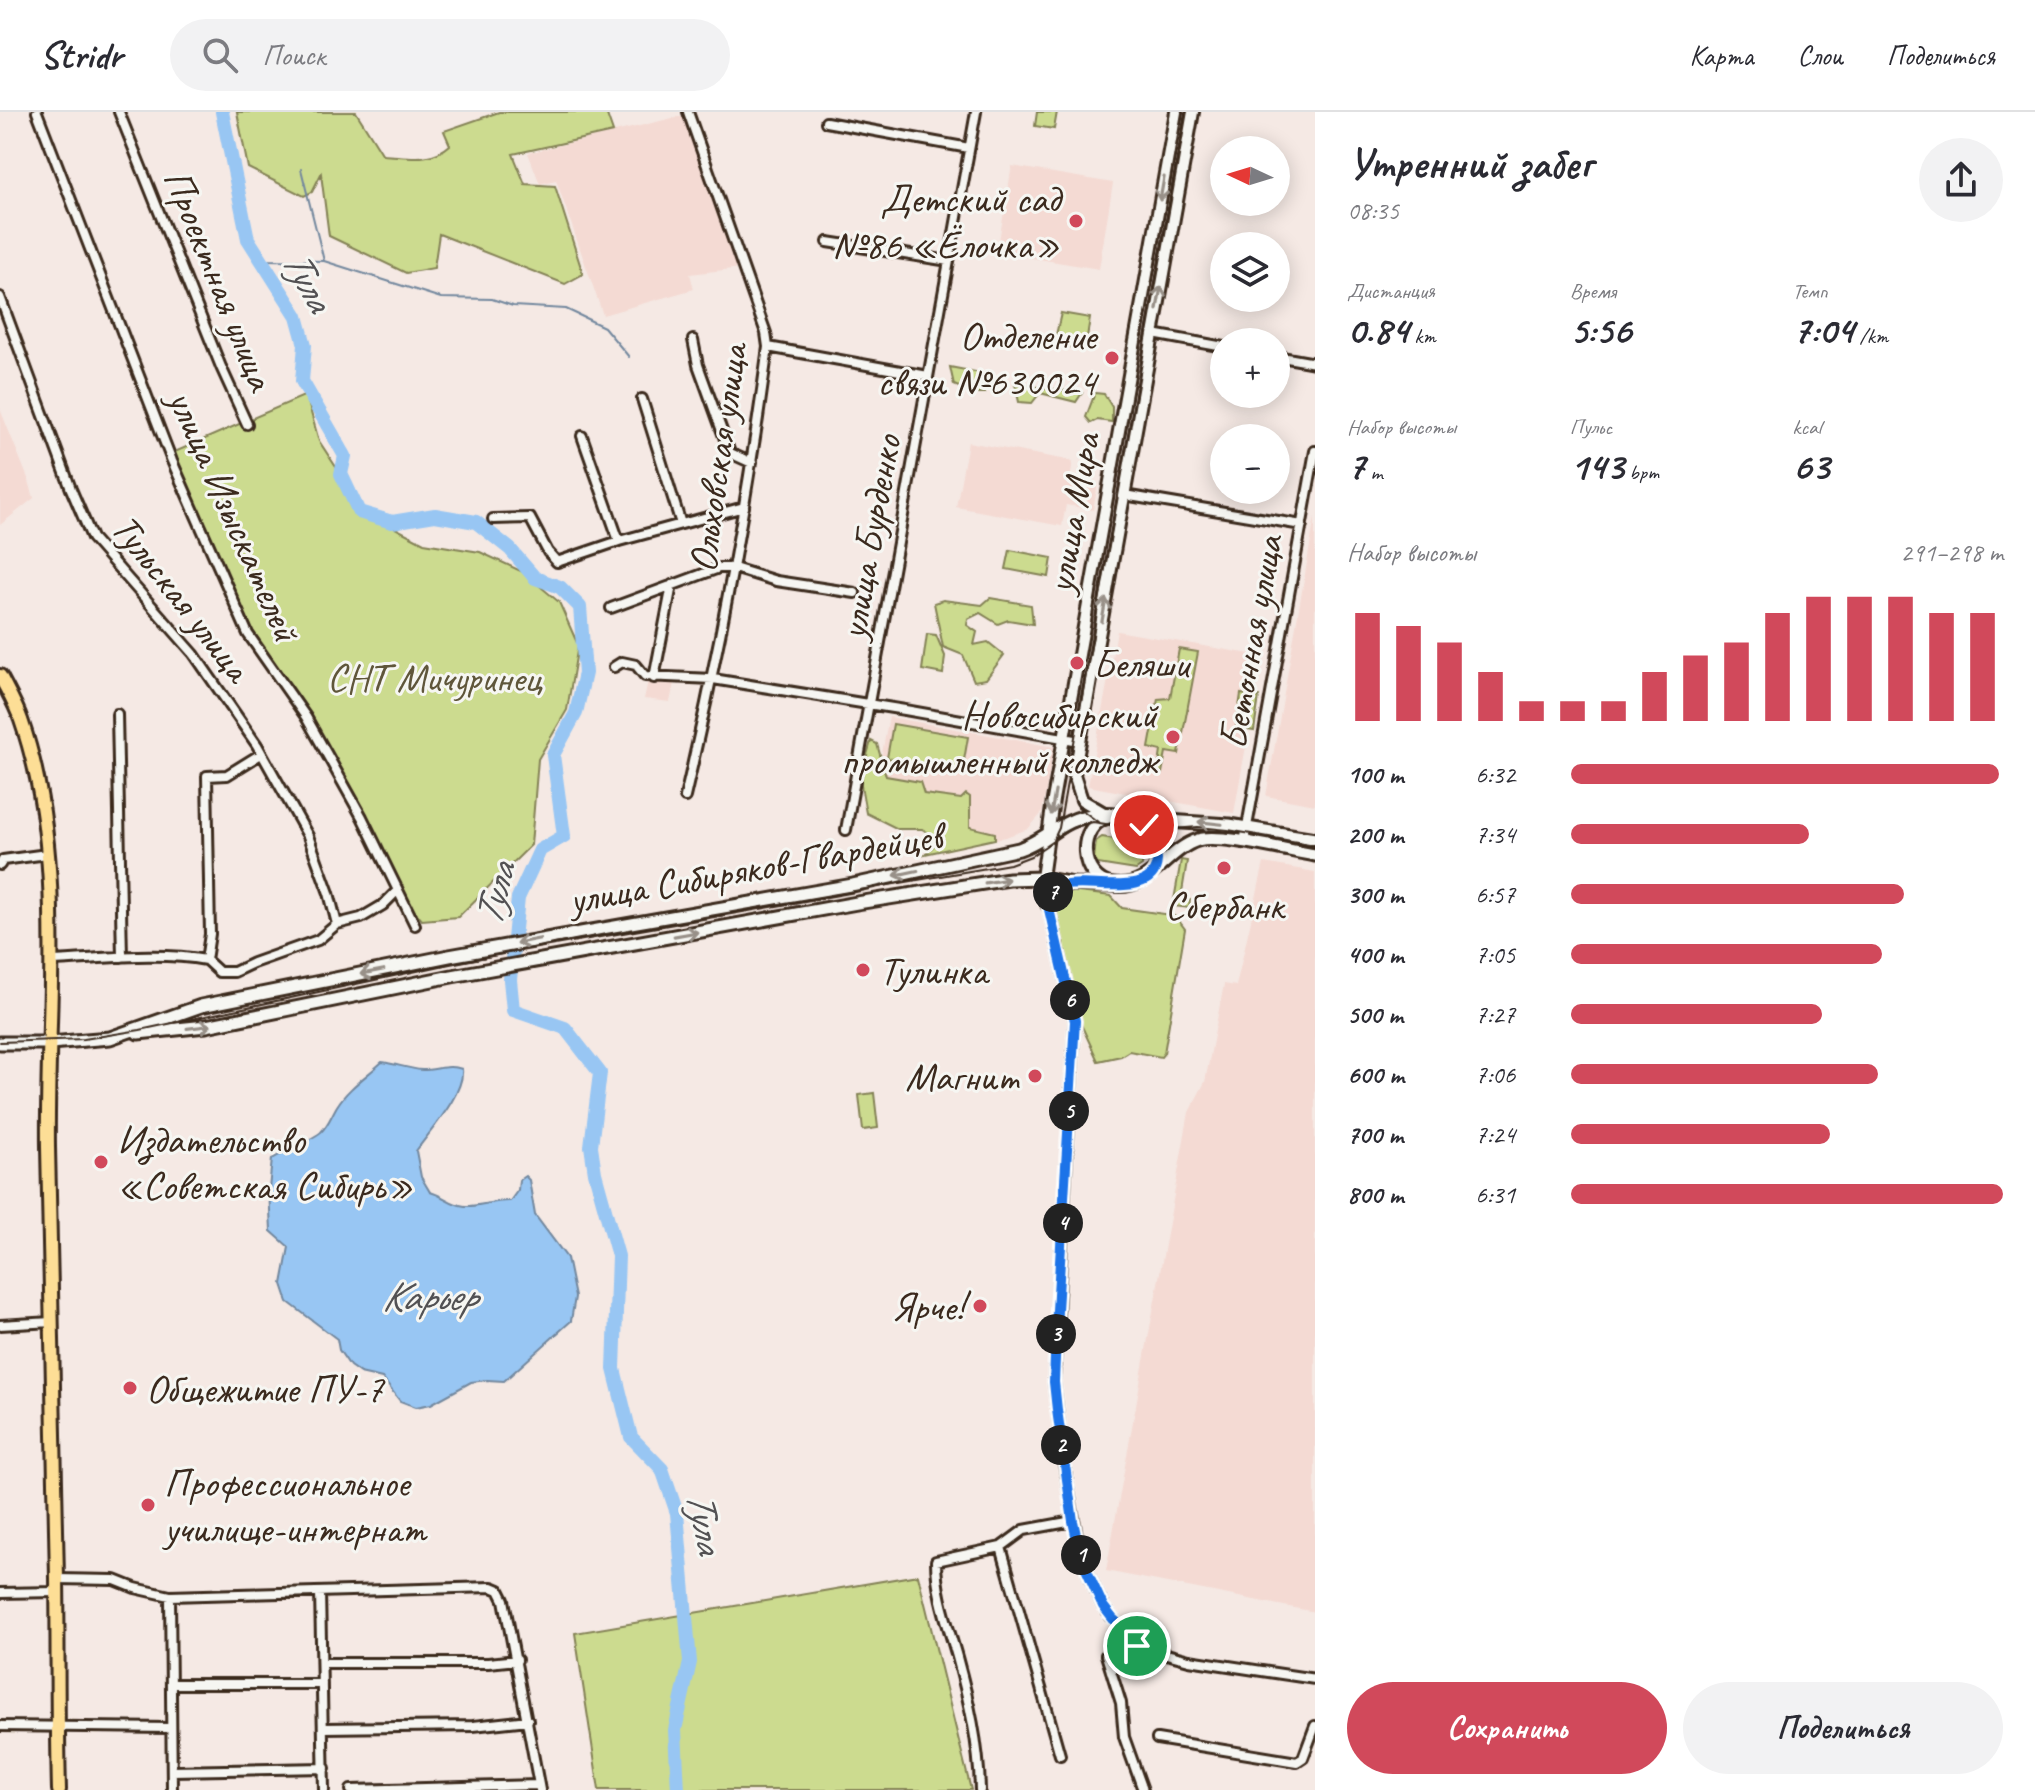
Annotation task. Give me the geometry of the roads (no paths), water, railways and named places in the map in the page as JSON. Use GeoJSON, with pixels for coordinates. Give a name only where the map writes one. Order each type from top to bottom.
{"type":"FeatureCollection","features":[{"type":"Feature","properties":{"kind":"main road"},"geometry":{"type":"LineString","coordinates":[[0,676],[21,717],[33,761],[51,890],[48,1142],[59,1790]]}},
{"type":"Feature","properties":{"kind":"main road"},"geometry":{"type":"LineString","coordinates":[[1315,839],[1198,821],[1113,816],[1098,822],[1087,836],[1085,850],[1088,867],[1098,880],[1126,886],[1138,882],[1182,848],[1199,839],[1315,855]]}},
{"type":"Feature","properties":{"kind":"main road","name":"улица Сибиряков-Гвардейцев"},"geometry":{"type":"LineString","coordinates":[[121,1035],[201,1006],[605,927],[853,885],[1019,849],[1082,817],[1113,816]]}},
{"type":"Feature","properties":{"kind":"main road"},"geometry":{"type":"LineString","coordinates":[[1133,819],[1144,825],[1152,835],[1157,855],[1156,869]]}},
{"type":"Feature","properties":{"kind":"main road","name":"улица Сибиряков-Гвардейцев"},"geometry":{"type":"LineString","coordinates":[[0,1043],[50,1043],[206,1026],[609,947],[1009,879],[1042,878],[1074,884],[1111,885]]}},
{"type":"Feature","properties":{"kind":"main road"},"geometry":{"type":"LineString","coordinates":[[1048,905],[1052,892],[1061,886],[1074,884]]}},
{"type":"Feature","properties":{"kind":"street","name":"улица Изыскателей"},"geometry":{"type":"LineString","coordinates":[[37,112],[172,461],[248,634],[306,717],[362,817],[415,925]]}},
{"type":"Feature","properties":{"kind":"street","name":"Проектная улица"},"geometry":{"type":"LineString","coordinates":[[119,112],[221,367],[247,424]]}},
{"type":"Feature","properties":{"kind":"street","name":"Ольховская улица"},"geometry":{"type":"LineString","coordinates":[[685,797],[713,679],[734,568],[768,347],[766,333],[688,112]]}},
{"type":"Feature","properties":{"kind":"street","name":"улица Бурденко"},"geometry":{"type":"LineString","coordinates":[[846,830],[976,112]]}},
{"type":"Feature","properties":{"kind":"street","name":"улица Мира"},"geometry":{"type":"LineString","coordinates":[[1042,878],[1176,112]]}},
{"type":"Feature","properties":{"kind":"street","name":"улица Мира"},"geometry":{"type":"LineString","coordinates":[[1080,741],[1193,112]]}},
{"type":"Feature","properties":{"kind":"street"},"geometry":{"type":"LineString","coordinates":[[826,122],[969,148]]}},
{"type":"Feature","properties":{"kind":"street"},"geometry":{"type":"LineString","coordinates":[[828,242],[949,261]]}},
{"type":"Feature","properties":{"kind":"street","name":"Тульская улица"},"geometry":{"type":"LineString","coordinates":[[0,297],[92,538],[194,654],[261,754],[308,836],[337,924]]}},
{"type":"Feature","properties":{"kind":"street"},"geometry":{"type":"LineString","coordinates":[[1153,334],[1210,344]]}},
{"type":"Feature","properties":{"kind":"street"},"geometry":{"type":"LineString","coordinates":[[693,340],[698,365],[730,453],[752,463]]}},
{"type":"Feature","properties":{"kind":"street"},"geometry":{"type":"LineString","coordinates":[[768,347],[928,376]]}},
{"type":"Feature","properties":{"kind":"street"},"geometry":{"type":"LineString","coordinates":[[1290,359],[1315,363]]}},
{"type":"Feature","properties":{"kind":"street"},"geometry":{"type":"LineString","coordinates":[[642,399],[681,524]]}},
{"type":"Feature","properties":{"kind":"street"},"geometry":{"type":"LineString","coordinates":[[582,436],[619,541]]}},
{"type":"Feature","properties":{"kind":"street","name":"Бетонная улица"},"geometry":{"type":"LineString","coordinates":[[1244,843],[1315,451]]}},
{"type":"Feature","properties":{"kind":"street"},"geometry":{"type":"LineString","coordinates":[[1124,495],[1302,525]]}},
{"type":"Feature","properties":{"kind":"street"},"geometry":{"type":"LineString","coordinates":[[493,519],[530,518],[548,552],[557,562],[619,541],[744,507]]}},
{"type":"Feature","properties":{"kind":"street"},"geometry":{"type":"LineString","coordinates":[[611,608],[719,568],[734,568],[776,581],[855,593]]}},
{"type":"Feature","properties":{"kind":"street"},"geometry":{"type":"LineString","coordinates":[[654,678],[672,585]]}},
{"type":"Feature","properties":{"kind":"street"},"geometry":{"type":"LineString","coordinates":[[614,667],[622,662],[636,665],[645,676],[654,678],[713,679],[1080,741],[1074,775],[1082,800],[1094,809],[1113,816]]}},
{"type":"Feature","properties":{"kind":"street"},"geometry":{"type":"LineString","coordinates":[[117,714],[122,957]]}},
{"type":"Feature","properties":{"kind":"street"},"geometry":{"type":"LineString","coordinates":[[206,960],[210,934],[207,776],[227,775],[261,754]]}},
{"type":"Feature","properties":{"kind":"street"},"geometry":{"type":"LineString","coordinates":[[0,865],[3,860],[47,854]]}},
{"type":"Feature","properties":{"kind":"street"},"geometry":{"type":"LineString","coordinates":[[1042,878],[1075,1021],[1054,1382],[1081,1558],[1103,1606],[1113,1619],[1140,1642],[1159,1652],[1189,1660],[1315,1679]]}},
{"type":"Feature","properties":{"kind":"street"},"geometry":{"type":"LineString","coordinates":[[51,961],[190,957],[206,960],[219,972],[234,972],[318,940],[337,924],[361,918],[383,905],[397,891]]}},
{"type":"Feature","properties":{"kind":"street"},"geometry":{"type":"LineString","coordinates":[[0,1325],[52,1322]]}},
{"type":"Feature","properties":{"kind":"street"},"geometry":{"type":"LineString","coordinates":[[980,1790],[976,1741],[967,1693],[936,1583],[936,1561],[1001,1547],[1024,1530],[1073,1521]]}},
{"type":"Feature","properties":{"kind":"street"},"geometry":{"type":"LineString","coordinates":[[1001,1547],[1060,1755]]}},
{"type":"Feature","properties":{"kind":"street"},"geometry":{"type":"LineString","coordinates":[[0,1593],[115,1580],[170,1596],[492,1587],[499,1590],[517,1660],[539,1787],[351,1790]]}},
{"type":"Feature","properties":{"kind":"street"},"geometry":{"type":"LineString","coordinates":[[320,1592],[324,1790]]}},
{"type":"Feature","properties":{"kind":"street"},"geometry":{"type":"LineString","coordinates":[[170,1596],[172,1790]]}},
{"type":"Feature","properties":{"kind":"street"},"geometry":{"type":"LineString","coordinates":[[1111,1671],[1140,1642]]}},
{"type":"Feature","properties":{"kind":"street"},"geometry":{"type":"LineString","coordinates":[[1106,1655],[1121,1703],[1124,1737],[1143,1790]]}},
{"type":"Feature","properties":{"kind":"street"},"geometry":{"type":"LineString","coordinates":[[322,1663],[488,1663],[517,1660]]}},
{"type":"Feature","properties":{"kind":"street"},"geometry":{"type":"LineString","coordinates":[[172,1684],[322,1684]]}},
{"type":"Feature","properties":{"kind":"street"},"geometry":{"type":"LineString","coordinates":[[324,1728],[473,1726],[528,1720]]}},
{"type":"Feature","properties":{"kind":"street"},"geometry":{"type":"LineString","coordinates":[[0,1726],[170,1728]]}},
{"type":"Feature","properties":{"kind":"street"},"geometry":{"type":"LineString","coordinates":[[1157,1739],[1297,1762],[1303,1758],[1315,1726]]}},
{"type":"Feature","properties":{"kind":"street"},"geometry":{"type":"LineString","coordinates":[[172,1771],[325,1768]]}},
{"type":"Feature","properties":{"kind":"water","name":"Карьер"},"geometry":{"type":"Polygon","coordinates":[[[382,1062],[422,1070],[462,1069],[452,1100],[416,1151],[421,1177],[430,1192],[455,1204],[471,1206],[510,1201],[518,1190],[519,1180],[525,1176],[529,1180],[535,1215],[567,1258],[575,1297],[571,1321],[504,1381],[471,1382],[431,1404],[416,1407],[400,1401],[382,1378],[360,1373],[350,1366],[339,1350],[337,1339],[288,1302],[282,1284],[289,1247],[271,1231],[269,1189],[272,1159],[321,1132],[347,1094],[382,1062]]]}},
{"type":"Feature","properties":{"kind":"waterway","name":"Тула"},"geometry":{"type":"LineString","coordinates":[[222,112],[248,239],[297,316],[305,345],[302,381],[345,456],[341,474],[359,512],[392,522],[435,515],[476,522],[510,549],[535,578],[560,587],[580,607],[585,673],[576,713],[553,755],[564,836],[540,850],[518,898],[510,980],[513,1010],[565,1028],[600,1073],[591,1146],[595,1173],[618,1256],[614,1369],[631,1437],[662,1469],[677,1513],[690,1662],[675,1730],[678,1790]]}},
{"type":"Feature","properties":{"kind":"waterway"},"geometry":{"type":"LineString","coordinates":[[301,169],[324,261]]}},
{"type":"Feature","properties":{"kind":"waterway"},"geometry":{"type":"LineString","coordinates":[[248,239],[265,260],[324,261],[441,298],[492,299],[513,306],[566,309],[604,327],[629,357]]}},
{"type":"Feature","properties":{"kind":"tram line"},"geometry":{"type":"LineString","coordinates":[[1052,843],[1059,828],[1185,112]]}},
{"type":"Feature","properties":{"kind":"tram line"},"geometry":{"type":"LineString","coordinates":[[1068,779],[1078,807],[1098,822]]}},
{"type":"Feature","properties":{"kind":"tram line"},"geometry":{"type":"LineString","coordinates":[[0,1042],[84,1039],[140,1030],[606,934],[1010,864],[1031,856],[1072,828],[1093,822],[1149,831],[1198,827],[1228,830],[1315,845]]}},
{"type":"Feature","properties":{"kind":"place","name":"Детский сад №86 «Ёлочка»"},"geometry":{"type":"Point","coordinates":[1076,221]}},
{"type":"Feature","properties":{"kind":"place","name":"Отделение связи №630024"},"geometry":{"type":"Point","coordinates":[1112,358]}},
{"type":"Feature","properties":{"kind":"place","name":"Беляши"},"geometry":{"type":"Point","coordinates":[1077,663]}},
{"type":"Feature","properties":{"kind":"place","name":"Новосибирский промышленный колледж"},"geometry":{"type":"Point","coordinates":[1173,737]}},
{"type":"Feature","properties":{"kind":"place","name":"Сбербанк"},"geometry":{"type":"Point","coordinates":[1224,868]}},
{"type":"Feature","properties":{"kind":"place","name":"Тулинка"},"geometry":{"type":"Point","coordinates":[863,970]}},
{"type":"Feature","properties":{"kind":"place","name":"Магнит"},"geometry":{"type":"Point","coordinates":[1035,1076]}},
{"type":"Feature","properties":{"kind":"place","name":"Издательство «Советская Сибирь»"},"geometry":{"type":"Point","coordinates":[101,1162]}},
{"type":"Feature","properties":{"kind":"place","name":"Ярче!"},"geometry":{"type":"Point","coordinates":[980,1306]}},
{"type":"Feature","properties":{"kind":"place","name":"Общежитие ПУ-7"},"geometry":{"type":"Point","coordinates":[130,1388]}},
{"type":"Feature","properties":{"kind":"place","name":"Профессиональное училище-интернат"},"geometry":{"type":"Point","coordinates":[148,1505]}},
{"type":"Feature","properties":{"kind":"park label","name":"СНТ Мичуринец"},"geometry":{"type":"Point","coordinates":[434,677]}}]}
